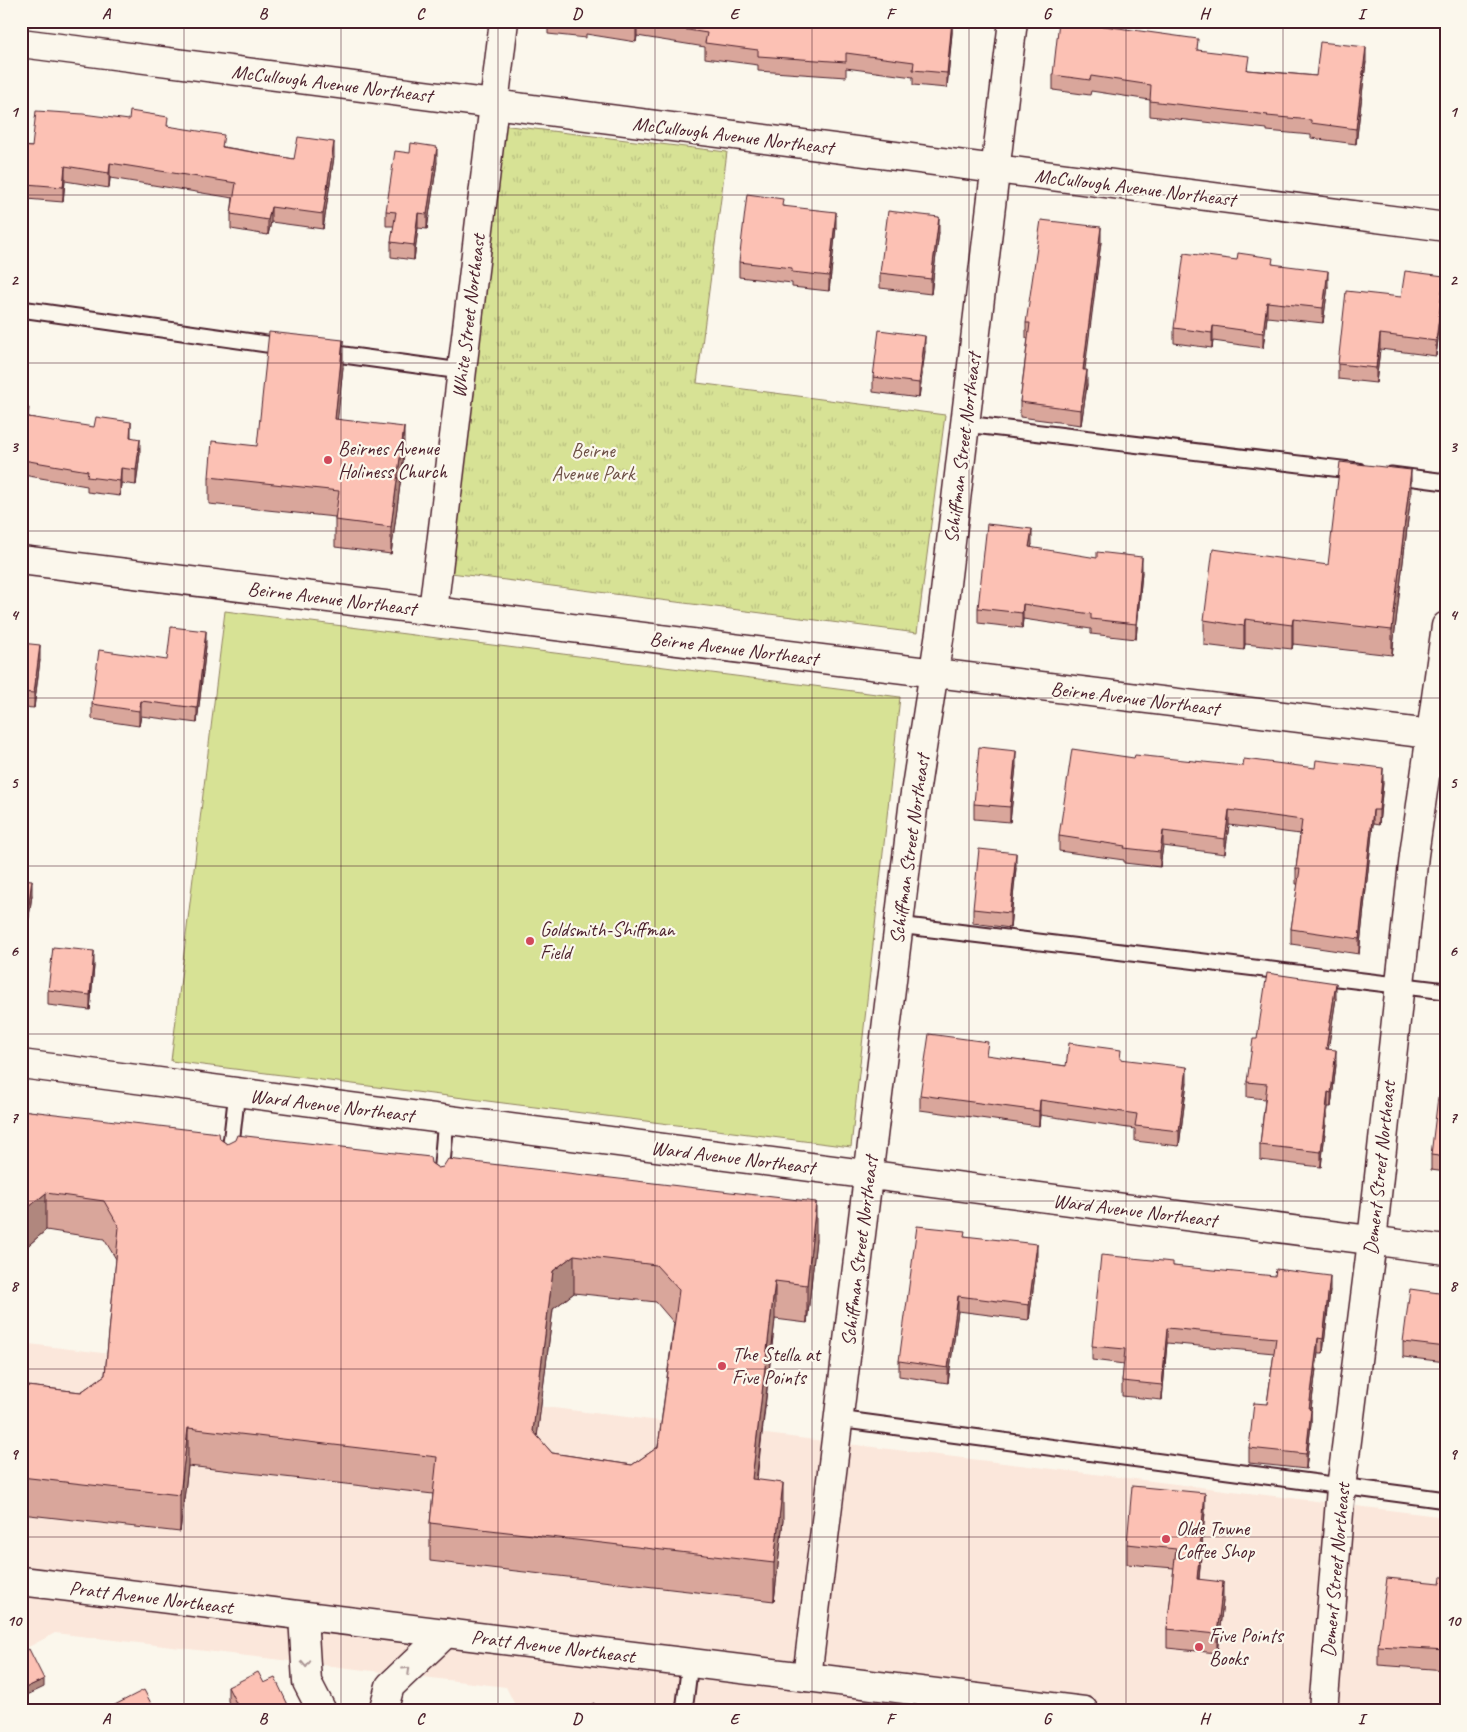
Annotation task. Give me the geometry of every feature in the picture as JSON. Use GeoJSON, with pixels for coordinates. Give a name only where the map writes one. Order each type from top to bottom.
{"type":"FeatureCollection","features":[{"type":"Feature","properties":{"kind":"street","name":"White Street Northeast"},"geometry":{"type":"LineString","coordinates":[[433,611],[504,21]]}},
{"type":"Feature","properties":{"kind":"street","name":"Schiffman Street Northeast"},"geometry":{"type":"LineString","coordinates":[[807,1677],[898,925],[934,672],[1013,21]]}},
{"type":"Feature","properties":{"kind":"street","name":"McCullough Avenue Northeast"},"geometry":{"type":"LineString","coordinates":[[21,43],[1446,226]]}},
{"type":"Feature","properties":{"kind":"street","name":"Beirne Avenue Northeast"},"geometry":{"type":"LineString","coordinates":[[21,560],[1438,735]]}},
{"type":"Feature","properties":{"kind":"street","name":"Dement Street Northeast"},"geometry":{"type":"LineString","coordinates":[[1323,1711],[1341,1488],[1372,1241],[1414,855],[1438,735],[1446,626]]}},
{"type":"Feature","properties":{"kind":"street","name":"Ward Avenue Northeast"},"geometry":{"type":"LineString","coordinates":[[21,1064],[1446,1250]]}},
{"type":"Feature","properties":{"kind":"street","name":"Pratt Avenue Northeast"},"geometry":{"type":"LineString","coordinates":[[21,1581],[1084,1711]]}},
{"type":"Feature","properties":{"kind":"street"},"geometry":{"type":"LineString","coordinates":[[303,1616],[307,1682],[322,1711]]}},
{"type":"Feature","properties":{"kind":"street"},"geometry":{"type":"LineString","coordinates":[[383,1711],[390,1686],[446,1633]]}},
{"type":"Feature","properties":{"kind":"lane"},"geometry":{"type":"LineString","coordinates":[[21,309],[461,371]]}},
{"type":"Feature","properties":{"kind":"lane"},"geometry":{"type":"LineString","coordinates":[[965,424],[1446,482]]}},
{"type":"Feature","properties":{"kind":"lane"},"geometry":{"type":"LineString","coordinates":[[898,925],[1446,991]]}},
{"type":"Feature","properties":{"kind":"lane"},"geometry":{"type":"LineString","coordinates":[[228,1172],[237,1092]]}},
{"type":"Feature","properties":{"kind":"lane"},"geometry":{"type":"LineString","coordinates":[[439,1196],[446,1120]]}},
{"type":"Feature","properties":{"kind":"lane"},"geometry":{"type":"LineString","coordinates":[[838,1419],[1341,1488],[1446,1500]]}},
{"type":"Feature","properties":{"kind":"lane"},"geometry":{"type":"LineString","coordinates":[[684,1711],[690,1663]]}},
{"type":"Feature","properties":{"kind":"shaded area"},"geometry":{"type":"Polygon","coordinates":[[[21,1343],[1446,1517],[1446,1711],[518,1711],[506,1687],[55,1633],[21,1651],[21,1343]]]}},
{"type":"Feature","properties":{"kind":"green space","name":"Beirne Avenue Park"},"geometry":{"type":"Polygon","coordinates":[[[501,125],[727,152],[697,383],[945,415],[917,633],[451,573],[501,125]]]}},
{"type":"Feature","properties":{"kind":"green space","name":"Goldsmith-Shiffman Field"},"geometry":{"type":"Polygon","coordinates":[[[225,611],[900,697],[851,1147],[171,1061],[225,611]]]}},
{"type":"Feature","properties":{"kind":"building"},"geometry":{"type":"Polygon","coordinates":[[[570,21],[586,21],[586,23],[570,21]]]}},
{"type":"Feature","properties":{"kind":"building"},"geometry":{"type":"Polygon","coordinates":[[[599,21],[952,21],[947,73],[913,70],[914,62],[846,53],[846,62],[758,56],[758,50],[705,43],[707,33],[637,22],[636,27],[599,21]]]}},
{"type":"Feature","properties":{"kind":"building"},"geometry":{"type":"Polygon","coordinates":[[[1059,21],[1198,39],[1197,50],[1249,56],[1247,70],[1316,76],[1320,42],[1366,47],[1356,129],[1311,123],[1311,120],[1150,101],[1151,85],[1091,76],[1090,80],[1053,75],[1059,21]]]}},
{"type":"Feature","properties":{"kind":"building"},"geometry":{"type":"Polygon","coordinates":[[[36,111],[83,114],[129,120],[130,111],[168,117],[167,126],[224,135],[222,147],[294,159],[298,137],[334,142],[323,214],[271,207],[268,220],[231,214],[236,183],[110,163],[109,173],[65,166],[63,187],[26,184],[28,170],[21,169],[21,146],[32,147],[36,111]]]}},
{"type":"Feature","properties":{"kind":"building"},"geometry":{"type":"Polygon","coordinates":[[[411,143],[437,147],[427,214],[418,213],[414,245],[391,242],[396,212],[386,211],[395,151],[410,153],[411,143]]]}},
{"type":"Feature","properties":{"kind":"building"},"geometry":{"type":"Polygon","coordinates":[[[747,194],[783,199],[782,206],[836,212],[829,276],[792,272],[792,268],[739,262],[747,194]]]}},
{"type":"Feature","properties":{"kind":"building"},"geometry":{"type":"Polygon","coordinates":[[[888,211],[939,217],[931,279],[880,273],[888,211]]]}},
{"type":"Feature","properties":{"kind":"building"},"geometry":{"type":"Polygon","coordinates":[[[1041,220],[1101,227],[1083,370],[1087,370],[1081,410],[1020,402],[1030,323],[1026,323],[1041,220]]]}},
{"type":"Feature","properties":{"kind":"building"},"geometry":{"type":"Polygon","coordinates":[[[1184,253],[1237,260],[1238,253],[1273,258],[1272,264],[1328,271],[1323,308],[1267,302],[1263,333],[1213,326],[1212,333],[1174,328],[1184,253]]]}},
{"type":"Feature","properties":{"kind":"building"},"geometry":{"type":"Polygon","coordinates":[[[1405,271],[1444,276],[1436,341],[1380,334],[1376,368],[1338,364],[1346,291],[1401,297],[1405,271]]]}},
{"type":"Feature","properties":{"kind":"building"},"geometry":{"type":"Polygon","coordinates":[[[879,330],[925,336],[919,383],[873,377],[879,330]]]}},
{"type":"Feature","properties":{"kind":"building"},"geometry":{"type":"Polygon","coordinates":[[[269,332],[343,340],[335,419],[404,427],[391,527],[335,520],[339,491],[209,477],[212,441],[257,446],[269,332]]]}},
{"type":"Feature","properties":{"kind":"building"},"geometry":{"type":"Polygon","coordinates":[[[21,407],[29,408],[28,417],[94,427],[96,417],[131,422],[130,437],[140,439],[136,470],[121,468],[120,481],[87,477],[88,471],[23,460],[21,466],[21,407]]]}},
{"type":"Feature","properties":{"kind":"building"},"geometry":{"type":"Polygon","coordinates":[[[1340,462],[1411,470],[1392,630],[1293,619],[1292,625],[1245,619],[1244,626],[1204,620],[1213,549],[1328,565],[1340,462]]]}},
{"type":"Feature","properties":{"kind":"building"},"geometry":{"type":"Polygon","coordinates":[[[987,524],[1032,529],[1029,547],[1097,558],[1097,552],[1142,557],[1136,624],[1091,619],[1091,614],[1023,604],[1022,613],[978,608],[987,524]]]}},
{"type":"Feature","properties":{"kind":"building"},"geometry":{"type":"Polygon","coordinates":[[[171,627],[206,631],[197,708],[141,701],[139,711],[92,704],[99,650],[167,660],[171,627]]]}},
{"type":"Feature","properties":{"kind":"building"},"geometry":{"type":"Polygon","coordinates":[[[21,643],[40,645],[34,693],[21,692],[21,643]]]}},
{"type":"Feature","properties":{"kind":"building"},"geometry":{"type":"Polygon","coordinates":[[[979,747],[1016,751],[1010,807],[974,804],[979,747]]]}},
{"type":"Feature","properties":{"kind":"building"},"geometry":{"type":"Polygon","coordinates":[[[1072,749],[1134,758],[1135,755],[1243,766],[1244,759],[1315,768],[1316,760],[1383,768],[1379,810],[1373,810],[1359,939],[1291,929],[1300,869],[1296,869],[1302,820],[1229,810],[1225,839],[1163,831],[1160,852],[1124,848],[1125,846],[1059,836],[1072,749]]]}},
{"type":"Feature","properties":{"kind":"building"},"geometry":{"type":"Polygon","coordinates":[[[979,849],[1016,853],[1010,913],[973,909],[979,849]]]}},
{"type":"Feature","properties":{"kind":"building"},"geometry":{"type":"Polygon","coordinates":[[[21,879],[32,880],[23,944],[21,944],[21,879]]]}},
{"type":"Feature","properties":{"kind":"building"},"geometry":{"type":"Polygon","coordinates":[[[53,947],[94,951],[90,995],[48,990],[53,947]]]}},
{"type":"Feature","properties":{"kind":"building"},"geometry":{"type":"Polygon","coordinates":[[[1267,973],[1336,983],[1326,1049],[1336,1050],[1331,1093],[1328,1092],[1321,1152],[1260,1145],[1267,1084],[1247,1082],[1253,1039],[1257,1039],[1267,973]]]}},
{"type":"Feature","properties":{"kind":"building"},"geometry":{"type":"Polygon","coordinates":[[[929,1034],[988,1042],[986,1055],[1066,1066],[1069,1043],[1121,1050],[1120,1059],[1187,1067],[1179,1131],[1135,1126],[1137,1114],[1040,1100],[1039,1111],[920,1095],[929,1034]]]}},
{"type":"Feature","properties":{"kind":"building"},"geometry":{"type":"Polygon","coordinates":[[[1438,1097],[1446,1098],[1446,1157],[1431,1155],[1438,1097]]]}},
{"type":"Feature","properties":{"kind":"building"},"geometry":{"type":"Polygon","coordinates":[[[21,1110],[219,1133],[220,1139],[227,1144],[235,1140],[237,1135],[430,1157],[431,1163],[438,1168],[443,1167],[448,1159],[816,1202],[807,1285],[775,1281],[752,1479],[783,1483],[774,1563],[430,1523],[437,1457],[188,1428],[180,1495],[21,1477],[21,1379],[27,1386],[81,1392],[105,1375],[119,1227],[104,1201],[46,1193],[23,1212],[21,1227],[21,1110]],[[574,1255],[553,1271],[533,1431],[552,1453],[632,1465],[658,1447],[679,1290],[656,1265],[574,1255]]]}},
{"type":"Feature","properties":{"kind":"building"},"geometry":{"type":"Polygon","coordinates":[[[917,1226],[965,1231],[964,1236],[1037,1244],[1029,1305],[958,1296],[948,1368],[899,1361],[917,1226]]]}},
{"type":"Feature","properties":{"kind":"building"},"geometry":{"type":"Polygon","coordinates":[[[1101,1255],[1173,1262],[1173,1266],[1275,1276],[1276,1269],[1330,1276],[1323,1339],[1318,1338],[1309,1409],[1311,1410],[1306,1454],[1249,1448],[1254,1403],[1267,1404],[1276,1338],[1167,1328],[1162,1385],[1122,1381],[1125,1349],[1092,1346],[1101,1255]]]}},
{"type":"Feature","properties":{"kind":"building"},"geometry":{"type":"Polygon","coordinates":[[[1410,1289],[1446,1294],[1446,1347],[1403,1342],[1410,1289]]]}},
{"type":"Feature","properties":{"kind":"building"},"geometry":{"type":"Polygon","coordinates":[[[1132,1486],[1205,1493],[1197,1579],[1223,1582],[1217,1634],[1167,1629],[1176,1549],[1127,1544],[1132,1486]]]}},
{"type":"Feature","properties":{"kind":"building"},"geometry":{"type":"Polygon","coordinates":[[[1441,1577],[1446,1577],[1446,1650],[1378,1646],[1387,1578],[1440,1583],[1441,1577]]]}},
{"type":"Feature","properties":{"kind":"building"},"geometry":{"type":"Polygon","coordinates":[[[29,1649],[44,1679],[21,1690],[21,1653],[29,1649]]]}},
{"type":"Feature","properties":{"kind":"building"},"geometry":{"type":"Polygon","coordinates":[[[258,1672],[264,1683],[275,1678],[291,1711],[240,1711],[228,1687],[258,1672]]]}},
{"type":"Feature","properties":{"kind":"building"},"geometry":{"type":"Polygon","coordinates":[[[144,1690],[155,1711],[103,1711],[144,1690]]]}},
{"type":"Feature","properties":{"kind":"building"},"geometry":{"type":"Polygon","coordinates":[[[594,1703],[597,1711],[578,1711],[594,1703]]]}},
{"type":"Feature","properties":{"kind":"place","name":"Beirnes Avenue Holiness Church"},"geometry":{"type":"Point","coordinates":[328,460]}},
{"type":"Feature","properties":{"kind":"place","name":"Goldsmith-Shiffman Field"},"geometry":{"type":"Point","coordinates":[530,941]}},
{"type":"Feature","properties":{"kind":"place","name":"The Stella at Five Points"},"geometry":{"type":"Point","coordinates":[722,1366]}},
{"type":"Feature","properties":{"kind":"place","name":"Olde Towne Coffee Shop"},"geometry":{"type":"Point","coordinates":[1166,1539]}},
{"type":"Feature","properties":{"kind":"place","name":"Five Points Books"},"geometry":{"type":"Point","coordinates":[1199,1647]}}]}
